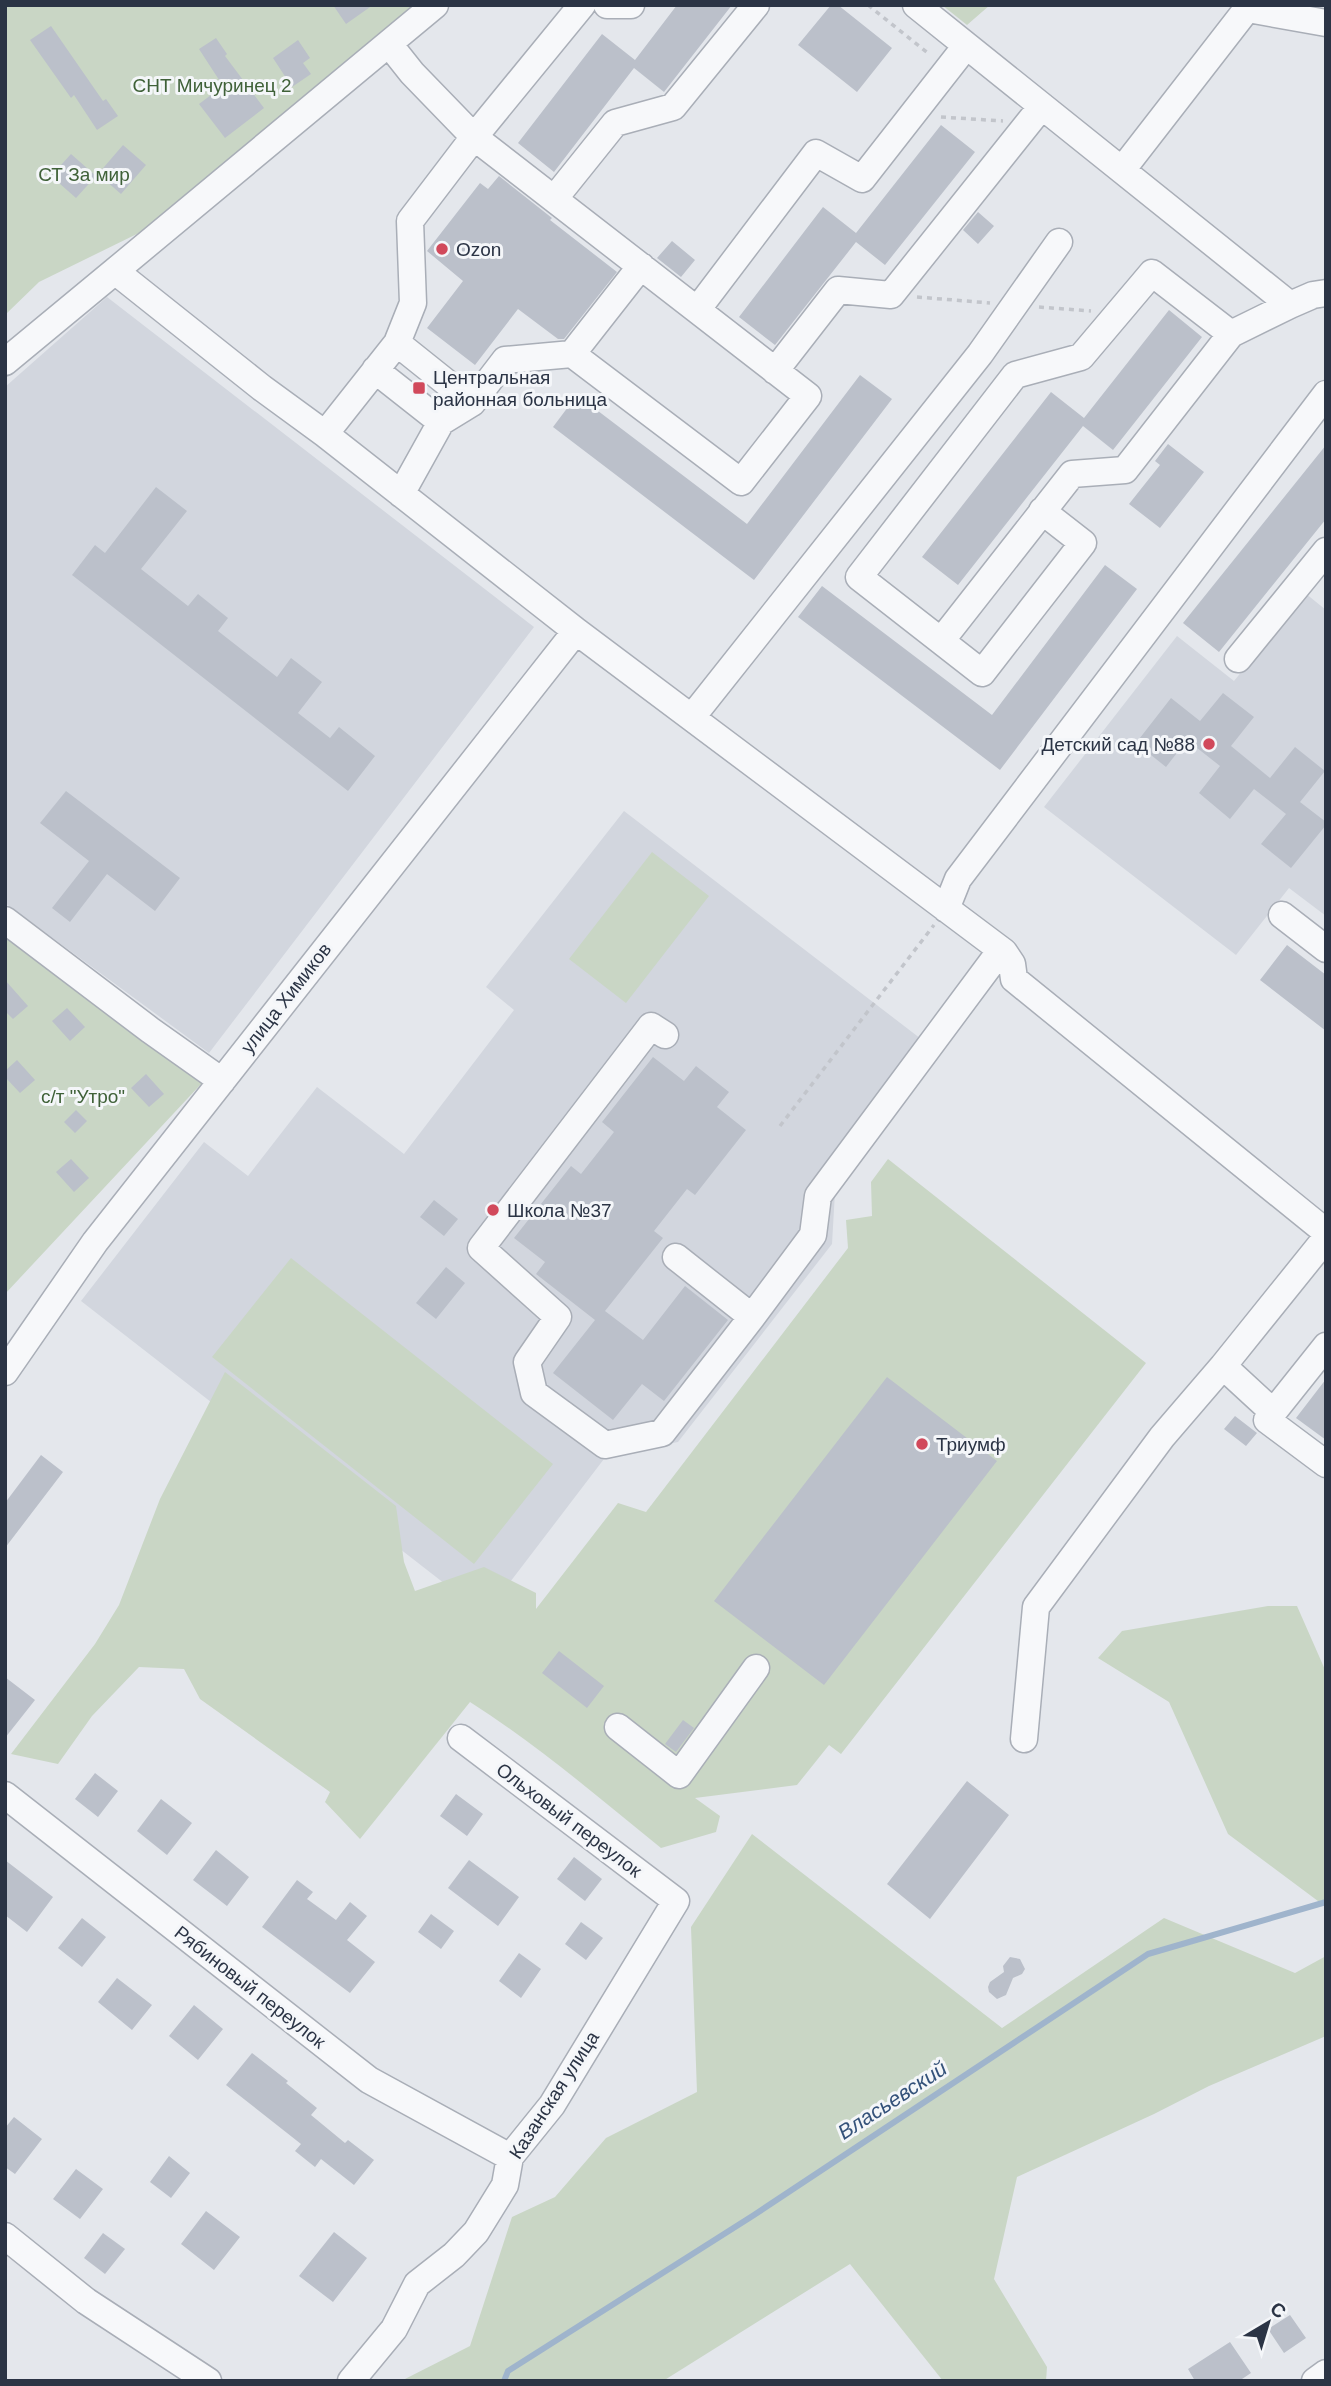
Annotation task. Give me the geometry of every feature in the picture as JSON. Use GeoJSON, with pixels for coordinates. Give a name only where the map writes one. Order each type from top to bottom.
{"type":"FeatureCollection","features":[{"type":"Feature","properties":{"kind":"street"},"geometry":{"type":"LineString","coordinates":[[5,362],[435,5]]}},
{"type":"Feature","properties":{"kind":"street"},"geometry":{"type":"LineString","coordinates":[[324,434],[397,343],[413,303],[410,220],[474,136],[582,5]]}},
{"type":"Feature","properties":{"kind":"street"},"geometry":{"type":"LineString","coordinates":[[607,5],[631,5]]}},
{"type":"Feature","properties":{"kind":"street"},"geometry":{"type":"LineString","coordinates":[[554,199],[615,123],[673,107],[756,5]]}},
{"type":"Feature","properties":{"kind":"street"},"geometry":{"type":"LineString","coordinates":[[916,5],[967,46],[1036,114],[1122,170],[1290,304]]}},
{"type":"Feature","properties":{"kind":"street"},"geometry":{"type":"LineString","coordinates":[[1122,170],[1249,7],[1326,23]]}},
{"type":"Feature","properties":{"kind":"street"},"geometry":{"type":"LineString","coordinates":[[389,44],[412,73],[474,136],[808,396],[741,482],[572,354],[505,360],[472,403],[441,422],[401,494]]}},
{"type":"Feature","properties":{"kind":"street"},"geometry":{"type":"LineString","coordinates":[[697,310],[817,153],[862,179],[967,46]]}},
{"type":"Feature","properties":{"kind":"street"},"geometry":{"type":"LineString","coordinates":[[775,371],[838,290],[891,295],[1036,114]]}},
{"type":"Feature","properties":{"kind":"street"},"geometry":{"type":"LineString","coordinates":[[692,717],[980,354],[1059,242]]}},
{"type":"Feature","properties":{"kind":"street"},"geometry":{"type":"LineString","coordinates":[[572,354],[641,267]]}},
{"type":"Feature","properties":{"kind":"street"},"geometry":{"type":"LineString","coordinates":[[115,271],[576,631],[1001,950],[1012,964],[1014,979],[1326,1232]]}},
{"type":"Feature","properties":{"kind":"street"},"geometry":{"type":"LineString","coordinates":[[1042,511],[1083,543],[982,673],[859,577],[1015,375],[1081,357],[1152,273],[1231,334]]}},
{"type":"Feature","properties":{"kind":"street"},"geometry":{"type":"LineString","coordinates":[[941,641],[1072,474],[1125,470],[1231,334],[1290,304],[1326,293]]}},
{"type":"Feature","properties":{"kind":"street"},"geometry":{"type":"LineString","coordinates":[[397,343],[472,403]]}},
{"type":"Feature","properties":{"kind":"street"},"geometry":{"type":"LineString","coordinates":[[375,370],[441,422]]}},
{"type":"Feature","properties":{"kind":"street"},"geometry":{"type":"LineString","coordinates":[[946,909],[958,879],[1326,394]]}},
{"type":"Feature","properties":{"kind":"street"},"geometry":{"type":"LineString","coordinates":[[1238,659],[1326,551]]}},
{"type":"Feature","properties":{"kind":"street","name":"улица Химиков"},"geometry":{"type":"LineString","coordinates":[[5,1372],[95,1242],[576,631]]}},
{"type":"Feature","properties":{"kind":"street"},"geometry":{"type":"LineString","coordinates":[[1282,915],[1326,949]]}},
{"type":"Feature","properties":{"kind":"street"},"geometry":{"type":"LineString","coordinates":[[5,920],[222,1081]]}},
{"type":"Feature","properties":{"kind":"street"},"geometry":{"type":"LineString","coordinates":[[665,1035],[651,1026],[481,1248],[558,1317],[527,1362],[534,1393],[605,1445],[662,1433],[813,1235],[818,1196],[1001,950]]}},
{"type":"Feature","properties":{"kind":"street"},"geometry":{"type":"LineString","coordinates":[[1024,1739],[1036,1607],[1161,1437],[1223,1366],[1326,1238]]}},
{"type":"Feature","properties":{"kind":"street"},"geometry":{"type":"LineString","coordinates":[[676,1257],[752,1317]]}},
{"type":"Feature","properties":{"kind":"street"},"geometry":{"type":"LineString","coordinates":[[1326,1346],[1267,1420],[1326,1464]]}},
{"type":"Feature","properties":{"kind":"street"},"geometry":{"type":"LineString","coordinates":[[1223,1366],[1273,1412]]}},
{"type":"Feature","properties":{"kind":"street"},"geometry":{"type":"LineString","coordinates":[[618,1727],[679,1774],[756,1668]]}},
{"type":"Feature","properties":{"kind":"street","name":"Ольховый переулок"},"geometry":{"type":"LineString","coordinates":[[461,1738],[676,1901]]}},
{"type":"Feature","properties":{"kind":"street","name":"Рябиновый переулок"},"geometry":{"type":"LineString","coordinates":[[5,1795],[369,2080],[510,2157]]}},
{"type":"Feature","properties":{"kind":"street","name":"Казанская улица"},"geometry":{"type":"LineString","coordinates":[[351,2381],[394,2329],[417,2284],[454,2255],[476,2232],[505,2185],[510,2157],[552,2105],[676,1901]]}},
{"type":"Feature","properties":{"kind":"street"},"geometry":{"type":"LineString","coordinates":[[5,2236],[86,2301],[208,2381]]}},
{"type":"Feature","properties":{"kind":"street"},"geometry":{"type":"LineString","coordinates":[[1315,2381],[1326,2373]]}},
{"type":"Feature","properties":{"kind":"path"},"geometry":{"type":"LineString","coordinates":[[868,5],[948,69]]}},
{"type":"Feature","properties":{"kind":"path"},"geometry":{"type":"LineString","coordinates":[[912,115],[1036,114]]}},
{"type":"Feature","properties":{"kind":"path"},"geometry":{"type":"LineString","coordinates":[[780,1126],[946,909]]}},
{"type":"Feature","properties":{"kind":"shaded area"},"geometry":{"type":"Polygon","coordinates":[[[107,297],[534,627],[209,1053],[5,903],[5,387],[107,297]]]}},
{"type":"Feature","properties":{"kind":"shaded area","name":"Детский сад №88"},"geometry":{"type":"Polygon","coordinates":[[[1305,593],[1326,610],[1326,916],[1289,888],[1236,955],[1044,807],[1177,636],[1234,681],[1305,593]]]}},
{"type":"Feature","properties":{"kind":"shaded area","name":"Школа №37"},"geometry":{"type":"Polygon","coordinates":[[[624,811],[925,1042],[837,1157],[832,1244],[678,1442],[607,1455],[485,1615],[81,1301],[204,1142],[248,1176],[317,1087],[404,1154],[514,1010],[486,987],[624,811]]]}},
{"type":"Feature","properties":{"kind":"green space"},"geometry":{"type":"Polygon","coordinates":[[[5,5],[424,5],[198,204],[39,282],[5,315],[5,5]]]}},
{"type":"Feature","properties":{"kind":"green space"},"geometry":{"type":"Polygon","coordinates":[[[942,5],[990,5],[967,25],[942,5]]]}},
{"type":"Feature","properties":{"kind":"green space"},"geometry":{"type":"Polygon","coordinates":[[[652,852],[709,896],[626,1003],[569,959],[652,852]]]}},
{"type":"Feature","properties":{"kind":"green space","name":"с/т \"Утро\""},"geometry":{"type":"Polygon","coordinates":[[[5,936],[202,1083],[5,1294],[5,936]]]}},
{"type":"Feature","properties":{"kind":"green space"},"geometry":{"type":"Polygon","coordinates":[[[888,1159],[1146,1363],[841,1754],[829,1745],[797,1785],[695,1798],[720,1816],[716,1832],[661,1848],[544,1754],[470,1702],[360,1839],[325,1802],[330,1792],[200,1699],[184,1669],[139,1667],[92,1716],[58,1764],[11,1754],[95,1644],[119,1605],[160,1499],[225,1372],[396,1506],[404,1562],[415,1591],[484,1567],[536,1593],[536,1609],[618,1503],[646,1512],[848,1248],[846,1220],[872,1216],[871,1182],[888,1159]]]}},
{"type":"Feature","properties":{"kind":"green space"},"geometry":{"type":"Polygon","coordinates":[[[291,1258],[553,1464],[474,1564],[212,1357],[291,1258]]]}},
{"type":"Feature","properties":{"kind":"green space"},"geometry":{"type":"Polygon","coordinates":[[[1268,1606],[1297,1606],[1326,1672],[1326,1907],[1228,1834],[1169,1702],[1098,1658],[1122,1631],[1268,1606]]]}},
{"type":"Feature","properties":{"kind":"green space"},"geometry":{"type":"Polygon","coordinates":[[[752,1834],[1002,2028],[1164,1918],[1295,1973],[1326,1956],[1326,2036],[1209,2086],[1017,2177],[994,2279],[1047,2367],[1046,2381],[943,2381],[850,2264],[663,2381],[401,2381],[470,2346],[512,2217],[555,2197],[606,2138],[697,2092],[691,1927],[752,1834]]]}},
{"type":"Feature","properties":{"kind":"building"},"geometry":{"type":"Polygon","coordinates":[[[333,5],[373,5],[346,24],[333,5]]]}},
{"type":"Feature","properties":{"kind":"building"},"geometry":{"type":"Polygon","coordinates":[[[677,5],[732,5],[664,92],[634,68],[554,172],[518,143],[602,34],[635,60],[677,5]]]}},
{"type":"Feature","properties":{"kind":"building"},"geometry":{"type":"Polygon","coordinates":[[[831,5],[838,5],[892,48],[857,92],[798,45],[831,5]]]}},
{"type":"Feature","properties":{"kind":"building"},"geometry":{"type":"Polygon","coordinates":[[[51,26],[103,101],[106,99],[118,116],[97,130],[74,95],[71,98],[30,40],[51,26]]]}},
{"type":"Feature","properties":{"kind":"building"},"geometry":{"type":"Polygon","coordinates":[[[216,38],[227,54],[225,56],[264,108],[225,138],[199,104],[223,86],[199,49],[216,38]]]}},
{"type":"Feature","properties":{"kind":"building"},"geometry":{"type":"Polygon","coordinates":[[[298,40],[310,58],[303,63],[311,74],[292,87],[273,58],[298,40]]]}},
{"type":"Feature","properties":{"kind":"building"},"geometry":{"type":"Polygon","coordinates":[[[941,125],[975,152],[885,265],[856,242],[775,345],[739,317],[823,207],[856,233],[941,125]]]}},
{"type":"Feature","properties":{"kind":"building"},"geometry":{"type":"Polygon","coordinates":[[[123,145],[146,165],[121,194],[98,174],[123,145]]]}},
{"type":"Feature","properties":{"kind":"building"},"geometry":{"type":"Polygon","coordinates":[[[71,154],[96,176],[76,198],[51,176],[71,154]]]}},
{"type":"Feature","properties":{"kind":"building"},"geometry":{"type":"Polygon","coordinates":[[[499,176],[617,272],[564,339],[558,339],[518,309],[475,365],[427,328],[463,281],[427,251],[480,183],[488,189],[499,176]]]}},
{"type":"Feature","properties":{"kind":"building"},"geometry":{"type":"Polygon","coordinates":[[[978,212],[994,226],[978,244],[963,230],[978,212]]]}},
{"type":"Feature","properties":{"kind":"building"},"geometry":{"type":"Polygon","coordinates":[[[672,241],[695,260],[681,277],[657,258],[672,241]]]}},
{"type":"Feature","properties":{"kind":"building"},"geometry":{"type":"Polygon","coordinates":[[[1169,310],[1202,337],[1113,450],[1083,426],[958,585],[922,557],[1051,392],[1084,418],[1169,310]]]}},
{"type":"Feature","properties":{"kind":"building"},"geometry":{"type":"Polygon","coordinates":[[[860,375],[892,399],[754,580],[553,427],[577,395],[747,524],[860,375]]]}},
{"type":"Feature","properties":{"kind":"building"},"geometry":{"type":"Polygon","coordinates":[[[1168,444],[1204,472],[1160,528],[1129,504],[1160,465],[1155,461],[1168,444]]]}},
{"type":"Feature","properties":{"kind":"building"},"geometry":{"type":"Polygon","coordinates":[[[1326,445],[1326,519],[1219,652],[1183,623],[1326,445]]]}},
{"type":"Feature","properties":{"kind":"building"},"geometry":{"type":"Polygon","coordinates":[[[156,487],[187,511],[141,569],[188,606],[198,594],[228,618],[218,631],[277,677],[291,658],[322,682],[298,713],[330,738],[339,727],[375,756],[348,791],[72,575],[95,545],[105,553],[156,487]]]}},
{"type":"Feature","properties":{"kind":"building"},"geometry":{"type":"Polygon","coordinates":[[[1105,565],[1137,589],[1000,770],[798,617],[822,586],[992,715],[1105,565]]]}},
{"type":"Feature","properties":{"kind":"building"},"geometry":{"type":"Polygon","coordinates":[[[1223,693],[1254,717],[1231,746],[1270,778],[1295,747],[1325,771],[1300,802],[1326,822],[1326,825],[1291,868],[1261,844],[1286,814],[1254,789],[1230,819],[1199,793],[1220,766],[1187,740],[1166,767],[1136,743],[1171,698],[1200,721],[1223,693]]]}},
{"type":"Feature","properties":{"kind":"building"},"geometry":{"type":"Polygon","coordinates":[[[66,791],[180,878],[155,911],[107,874],[70,922],[52,908],[89,861],[40,823],[66,791]]]}},
{"type":"Feature","properties":{"kind":"building"},"geometry":{"type":"Polygon","coordinates":[[[1287,945],[1326,975],[1326,1031],[1260,980],[1287,945]]]}},
{"type":"Feature","properties":{"kind":"building"},"geometry":{"type":"Polygon","coordinates":[[[5,980],[28,1006],[13,1019],[5,1011],[5,980]]]}},
{"type":"Feature","properties":{"kind":"building"},"geometry":{"type":"Polygon","coordinates":[[[67,1008],[85,1027],[70,1041],[52,1021],[67,1008]]]}},
{"type":"Feature","properties":{"kind":"building"},"geometry":{"type":"Polygon","coordinates":[[[653,1057],[684,1081],[696,1066],[729,1092],[717,1107],[746,1130],[695,1195],[687,1189],[654,1231],[663,1238],[605,1311],[643,1340],[685,1286],[728,1320],[664,1401],[642,1384],[613,1420],[553,1373],[595,1320],[536,1274],[545,1262],[514,1238],[571,1166],[581,1174],[614,1132],[602,1122],[653,1057]]]}},
{"type":"Feature","properties":{"kind":"building"},"geometry":{"type":"Polygon","coordinates":[[[17,1060],[35,1080],[20,1093],[5,1077],[5,1071],[17,1060]]]}},
{"type":"Feature","properties":{"kind":"building"},"geometry":{"type":"Polygon","coordinates":[[[146,1074],[164,1094],[149,1107],[131,1088],[146,1074]]]}},
{"type":"Feature","properties":{"kind":"building"},"geometry":{"type":"Polygon","coordinates":[[[76,1110],[87,1121],[75,1133],[64,1122],[76,1110]]]}},
{"type":"Feature","properties":{"kind":"building"},"geometry":{"type":"Polygon","coordinates":[[[71,1159],[89,1178],[74,1192],[56,1172],[71,1159]]]}},
{"type":"Feature","properties":{"kind":"building"},"geometry":{"type":"Polygon","coordinates":[[[434,1200],[458,1219],[444,1236],[420,1217],[434,1200]]]}},
{"type":"Feature","properties":{"kind":"building"},"geometry":{"type":"Polygon","coordinates":[[[446,1267],[465,1283],[436,1319],[416,1303],[446,1267]]]}},
{"type":"Feature","properties":{"kind":"building"},"geometry":{"type":"Polygon","coordinates":[[[887,1377],[997,1461],[824,1685],[714,1601],[887,1377]]]}},
{"type":"Feature","properties":{"kind":"building"},"geometry":{"type":"Polygon","coordinates":[[[1326,1379],[1326,1440],[1296,1418],[1326,1379]]]}},
{"type":"Feature","properties":{"kind":"building"},"geometry":{"type":"Polygon","coordinates":[[[1235,1416],[1257,1433],[1246,1446],[1224,1429],[1235,1416]]]}},
{"type":"Feature","properties":{"kind":"building"},"geometry":{"type":"Polygon","coordinates":[[[41,1455],[63,1472],[5,1548],[5,1503],[41,1455]]]}},
{"type":"Feature","properties":{"kind":"building"},"geometry":{"type":"Polygon","coordinates":[[[559,1651],[604,1686],[587,1708],[542,1673],[559,1651]]]}},
{"type":"Feature","properties":{"kind":"building"},"geometry":{"type":"Polygon","coordinates":[[[5,1677],[35,1700],[5,1738],[5,1677]]]}},
{"type":"Feature","properties":{"kind":"building"},"geometry":{"type":"Polygon","coordinates":[[[683,1720],[694,1728],[676,1752],[665,1744],[683,1720]]]}},
{"type":"Feature","properties":{"kind":"building"},"geometry":{"type":"Polygon","coordinates":[[[95,1773],[118,1791],[98,1817],[75,1799],[95,1773]]]}},
{"type":"Feature","properties":{"kind":"building"},"geometry":{"type":"Polygon","coordinates":[[[967,1781],[1009,1815],[930,1919],[887,1884],[967,1781]]]}},
{"type":"Feature","properties":{"kind":"building"},"geometry":{"type":"Polygon","coordinates":[[[456,1794],[483,1814],[467,1836],[440,1816],[456,1794]]]}},
{"type":"Feature","properties":{"kind":"building"},"geometry":{"type":"Polygon","coordinates":[[[161,1799],[192,1823],[167,1855],[137,1831],[161,1799]]]}},
{"type":"Feature","properties":{"kind":"building"},"geometry":{"type":"Polygon","coordinates":[[[216,1850],[249,1877],[227,1906],[193,1880],[216,1850]]]}},
{"type":"Feature","properties":{"kind":"building"},"geometry":{"type":"Polygon","coordinates":[[[574,1857],[602,1879],[585,1901],[557,1879],[574,1857]]]}},
{"type":"Feature","properties":{"kind":"building"},"geometry":{"type":"Polygon","coordinates":[[[5,1860],[53,1897],[27,1932],[5,1915],[5,1860]]]}},
{"type":"Feature","properties":{"kind":"building"},"geometry":{"type":"Polygon","coordinates":[[[469,1860],[519,1897],[498,1926],[448,1888],[469,1860]]]}},
{"type":"Feature","properties":{"kind":"building"},"geometry":{"type":"Polygon","coordinates":[[[297,1880],[313,1892],[307,1899],[336,1920],[350,1902],[367,1916],[347,1940],[375,1962],[350,1993],[262,1927],[297,1880]]]}},
{"type":"Feature","properties":{"kind":"building"},"geometry":{"type":"Polygon","coordinates":[[[431,1914],[454,1931],[441,1949],[418,1932],[431,1914]]]}},
{"type":"Feature","properties":{"kind":"building"},"geometry":{"type":"Polygon","coordinates":[[[82,1918],[106,1937],[82,1967],[58,1948],[82,1918]]]}},
{"type":"Feature","properties":{"kind":"building"},"geometry":{"type":"Polygon","coordinates":[[[581,1922],[603,1938],[586,1960],[565,1944],[581,1922]]]}},
{"type":"Feature","properties":{"kind":"building"},"geometry":{"type":"Polygon","coordinates":[[[519,1953],[541,1969],[521,1998],[499,1981],[519,1953]]]}},
{"type":"Feature","properties":{"kind":"building"},"geometry":{"type":"Polygon","coordinates":[[[1010,1957],[1020,1959],[1025,1969],[1022,1974],[1013,1978],[1006,1995],[997,1999],[989,1992],[988,1987],[990,1982],[1004,1972],[1003,1966],[1010,1957]]]}},
{"type":"Feature","properties":{"kind":"building"},"geometry":{"type":"Polygon","coordinates":[[[117,1978],[152,2005],[132,2030],[98,2002],[117,1978]]]}},
{"type":"Feature","properties":{"kind":"building"},"geometry":{"type":"Polygon","coordinates":[[[194,2005],[223,2029],[198,2060],[169,2036],[194,2005]]]}},
{"type":"Feature","properties":{"kind":"building"},"geometry":{"type":"Polygon","coordinates":[[[252,2053],[317,2108],[311,2115],[345,2143],[348,2140],[374,2160],[354,2185],[321,2159],[315,2167],[295,2151],[301,2144],[226,2085],[252,2053]]]}},
{"type":"Feature","properties":{"kind":"building"},"geometry":{"type":"Polygon","coordinates":[[[14,2117],[42,2139],[15,2174],[5,2167],[5,2128],[14,2117]]]}},
{"type":"Feature","properties":{"kind":"building"},"geometry":{"type":"Polygon","coordinates":[[[169,2156],[190,2173],[171,2198],[150,2182],[169,2156]]]}},
{"type":"Feature","properties":{"kind":"building"},"geometry":{"type":"Polygon","coordinates":[[[76,2169],[103,2189],[80,2219],[53,2199],[76,2169]]]}},
{"type":"Feature","properties":{"kind":"building"},"geometry":{"type":"Polygon","coordinates":[[[206,2211],[240,2237],[214,2270],[181,2244],[206,2211]]]}},
{"type":"Feature","properties":{"kind":"building"},"geometry":{"type":"Polygon","coordinates":[[[334,2232],[367,2258],[333,2302],[299,2276],[334,2232]]]}},
{"type":"Feature","properties":{"kind":"building"},"geometry":{"type":"Polygon","coordinates":[[[103,2233],[125,2249],[105,2274],[84,2258],[103,2233]]]}},
{"type":"Feature","properties":{"kind":"building"},"geometry":{"type":"Polygon","coordinates":[[[1290,2315],[1306,2338],[1284,2353],[1268,2329],[1290,2315]]]}},
{"type":"Feature","properties":{"kind":"building"},"geometry":{"type":"Polygon","coordinates":[[[1230,2342],[1251,2373],[1239,2381],[1195,2381],[1188,2369],[1230,2342]]]}},
{"type":"Feature","properties":{"kind":"waterway","name":"Власьевский"},"geometry":{"type":"LineString","coordinates":[[504,2381],[508,2371],[754,2215],[1148,1954],[1326,1902]]}},
{"type":"Feature","properties":{"kind":"place","name":"Ozon"},"geometry":{"type":"Point","coordinates":[442,249]}},
{"type":"Feature","properties":{"kind":"place","name":"Центральная районная больница"},"geometry":{"type":"Point","coordinates":[419,388]}},
{"type":"Feature","properties":{"kind":"place","name":"Детский сад №88"},"geometry":{"type":"Point","coordinates":[1209,744]}},
{"type":"Feature","properties":{"kind":"place","name":"Школа №37"},"geometry":{"type":"Point","coordinates":[493,1210]}},
{"type":"Feature","properties":{"kind":"place","name":"Триумф"},"geometry":{"type":"Point","coordinates":[922,1444]}},
{"type":"Feature","properties":{"kind":"park label","name":"СНТ Мичуринец 2"},"geometry":{"type":"Point","coordinates":[212,85]}},
{"type":"Feature","properties":{"kind":"park label","name":"СТ За мир"},"geometry":{"type":"Point","coordinates":[84,174]}}]}
